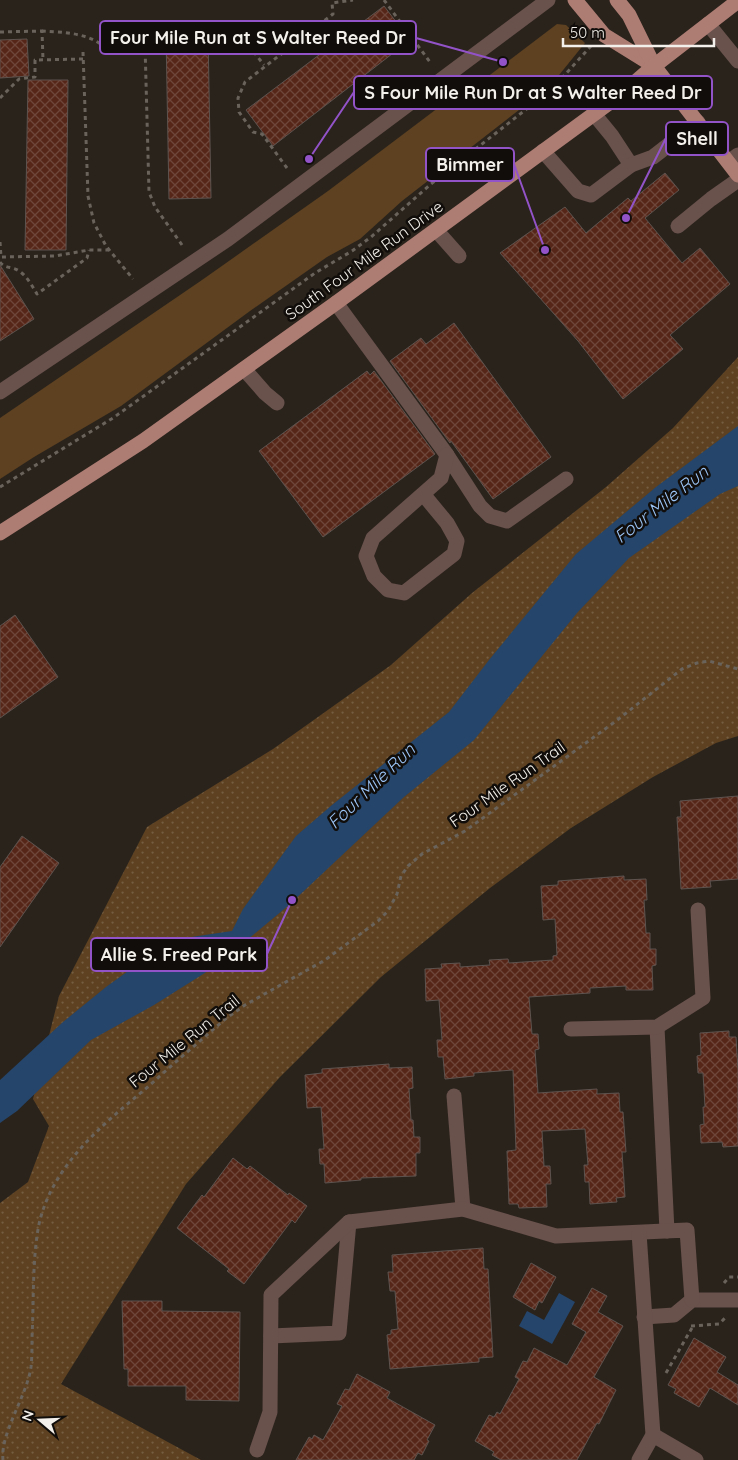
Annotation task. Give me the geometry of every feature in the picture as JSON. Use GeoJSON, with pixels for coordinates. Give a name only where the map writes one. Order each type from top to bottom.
{"type":"FeatureCollection","features":[{"type":"Feature","properties":{"kind":"main road"},"geometry":{"type":"LineString","coordinates":[[574,0],[604,35],[654,66]]}},
{"type":"Feature","properties":{"kind":"main road"},"geometry":{"type":"LineString","coordinates":[[617,0],[629,15],[654,66],[698,122],[735,164]]}},
{"type":"Feature","properties":{"kind":"main road","name":"South Four Mile Run Drive"},"geometry":{"type":"LineString","coordinates":[[0,533],[143,441],[336,303],[624,92],[654,66],[738,1]]}},
{"type":"Feature","properties":{"kind":"street"},"geometry":{"type":"LineString","coordinates":[[0,392],[228,239],[548,0]]}},
{"type":"Feature","properties":{"kind":"street"},"geometry":{"type":"LineString","coordinates":[[708,24],[737,58]]}},
{"type":"Feature","properties":{"kind":"street"},"geometry":{"type":"LineString","coordinates":[[594,114],[612,136],[631,165]]}},
{"type":"Feature","properties":{"kind":"street"},"geometry":{"type":"LineString","coordinates":[[543,151],[578,190],[591,195],[631,165],[652,157],[698,122]]}},
{"type":"Feature","properties":{"kind":"street"},"geometry":{"type":"LineString","coordinates":[[678,226],[738,180]]}},
{"type":"Feature","properties":{"kind":"street"},"geometry":{"type":"LineString","coordinates":[[436,230],[459,256]]}},
{"type":"Feature","properties":{"kind":"street"},"geometry":{"type":"LineString","coordinates":[[336,303],[447,455],[480,506],[490,516],[508,521],[566,479]]}},
{"type":"Feature","properties":{"kind":"street"},"geometry":{"type":"LineString","coordinates":[[244,369],[265,393],[277,402]]}},
{"type":"Feature","properties":{"kind":"street"},"geometry":{"type":"LineString","coordinates":[[423,494],[447,523],[457,541],[454,554],[404,593],[388,590],[374,576],[366,556],[373,538],[423,494],[442,478],[447,455]]}},
{"type":"Feature","properties":{"kind":"street"},"geometry":{"type":"LineString","coordinates":[[572,1029],[657,1027],[703,998],[698,910]]}},
{"type":"Feature","properties":{"kind":"street"},"geometry":{"type":"LineString","coordinates":[[657,1027],[667,1231]]}},
{"type":"Feature","properties":{"kind":"street"},"geometry":{"type":"LineString","coordinates":[[454,1096],[463,1209]]}},
{"type":"Feature","properties":{"kind":"street"},"geometry":{"type":"LineString","coordinates":[[257,1450],[270,1412],[271,1295],[348,1222],[463,1209],[556,1236],[687,1230],[692,1300]]}},
{"type":"Feature","properties":{"kind":"street"},"geometry":{"type":"LineString","coordinates":[[271,1336],[339,1333],[348,1222]]}},
{"type":"Feature","properties":{"kind":"street"},"geometry":{"type":"LineString","coordinates":[[639,1233],[653,1435],[639,1460]]}},
{"type":"Feature","properties":{"kind":"street"},"geometry":{"type":"LineString","coordinates":[[644,1317],[674,1315],[692,1300],[738,1300]]}},
{"type":"Feature","properties":{"kind":"street"},"geometry":{"type":"LineString","coordinates":[[653,1435],[696,1460]]}},
{"type":"Feature","properties":{"kind":"path"},"geometry":{"type":"LineString","coordinates":[[287,168],[262,134],[253,132],[239,112],[238,98],[244,82],[333,14],[332,3],[353,0]]}},
{"type":"Feature","properties":{"kind":"path"},"geometry":{"type":"LineString","coordinates":[[384,0],[430,62]]}},
{"type":"Feature","properties":{"kind":"path"},"geometry":{"type":"LineString","coordinates":[[182,245],[154,207],[149,192],[145,44],[162,28],[226,27],[239,33],[264,65]]}},
{"type":"Feature","properties":{"kind":"path"},"geometry":{"type":"LineString","coordinates":[[42,31],[42,60]]}},
{"type":"Feature","properties":{"kind":"path"},"geometry":{"type":"LineString","coordinates":[[0,32],[64,32],[86,37],[105,48],[117,48]]}},
{"type":"Feature","properties":{"kind":"path"},"geometry":{"type":"LineString","coordinates":[[0,488],[113,418],[315,273],[352,251],[431,184],[552,89],[590,47]]}},
{"type":"Feature","properties":{"kind":"path"},"geometry":{"type":"LineString","coordinates":[[83,52],[88,196],[94,223],[109,250],[133,279]]}},
{"type":"Feature","properties":{"kind":"path"},"geometry":{"type":"LineString","coordinates":[[0,98],[20,79],[35,77],[35,60],[84,59]]}},
{"type":"Feature","properties":{"kind":"path"},"geometry":{"type":"LineString","coordinates":[[0,242],[0,257],[55,256],[89,250],[109,250]]}},
{"type":"Feature","properties":{"kind":"path"},"geometry":{"type":"LineString","coordinates":[[0,262],[4,266],[17,269],[37,294],[87,258],[89,250]]}},
{"type":"Feature","properties":{"kind":"path","name":"Four Mile Run Trail"},"geometry":{"type":"LineString","coordinates":[[3,1460],[5,1434],[24,1393],[31,1368],[37,1239],[44,1206],[52,1189],[72,1159],[99,1128],[224,1020],[245,1005],[324,960],[378,920],[388,911],[408,866],[422,854],[465,831],[616,721],[682,669],[709,661],[738,669]]}},
{"type":"Feature","properties":{"kind":"path"},"geometry":{"type":"LineString","coordinates":[[722,1284],[729,1277],[738,1277]]}},
{"type":"Feature","properties":{"kind":"path"},"geometry":{"type":"LineString","coordinates":[[684,1326],[719,1324],[728,1313]]}},
{"type":"Feature","properties":{"kind":"path"},"geometry":{"type":"LineString","coordinates":[[665,1375],[692,1326]]}},
{"type":"Feature","properties":{"kind":"shaded area"},"geometry":{"type":"Polygon","coordinates":[[[557,24],[566,25],[585,43],[551,85],[402,201],[360,239],[327,257],[121,406],[0,479],[0,418],[328,191],[463,89],[466,93],[557,24]]]}},
{"type":"Feature","properties":{"kind":"shaded area"},"geometry":{"type":"Polygon","coordinates":[[[738,357],[738,736],[716,743],[653,777],[571,828],[490,888],[381,977],[280,1077],[186,1184],[61,1384],[201,1460],[0,1460],[0,1203],[28,1182],[49,1126],[33,1099],[59,996],[147,827],[273,749],[391,665],[472,593],[606,487],[673,428],[738,357]]]}},
{"type":"Feature","properties":{"kind":"water","name":"Four Mile Run"},"geometry":{"type":"Polygon","coordinates":[[[738,426],[738,486],[720,494],[629,558],[577,613],[474,740],[404,797],[289,905],[216,966],[154,1005],[91,1040],[17,1111],[0,1123],[0,1080],[63,1022],[106,987],[171,940],[232,931],[243,909],[296,836],[449,712],[576,554],[656,487],[738,426]]]}},
{"type":"Feature","properties":{"kind":"water"},"geometry":{"type":"Polygon","coordinates":[[[559,1293],[575,1302],[552,1344],[519,1326],[527,1311],[544,1320],[559,1293]]]}},
{"type":"Feature","properties":{"kind":"building"},"geometry":{"type":"Polygon","coordinates":[[[384,6],[410,40],[273,146],[246,110],[384,6]]]}},
{"type":"Feature","properties":{"kind":"building"},"geometry":{"type":"Polygon","coordinates":[[[208,33],[211,198],[169,199],[166,34],[208,33]]]}},
{"type":"Feature","properties":{"kind":"building"},"geometry":{"type":"Polygon","coordinates":[[[27,39],[29,76],[0,78],[0,40],[27,39]]]}},
{"type":"Feature","properties":{"kind":"building"},"geometry":{"type":"Polygon","coordinates":[[[28,80],[68,80],[66,250],[25,250],[28,80]]]}},
{"type":"Feature","properties":{"kind":"building"},"geometry":{"type":"Polygon","coordinates":[[[665,173],[679,190],[645,218],[682,263],[700,248],[730,284],[670,335],[683,349],[623,399],[578,341],[500,253],[565,207],[586,233],[628,198],[631,201],[665,173]]]}},
{"type":"Feature","properties":{"kind":"building"},"geometry":{"type":"Polygon","coordinates":[[[0,265],[34,319],[0,341],[0,265]]]}},
{"type":"Feature","properties":{"kind":"building"},"geometry":{"type":"Polygon","coordinates":[[[454,323],[551,457],[493,499],[390,361],[421,338],[426,344],[454,323]]]}},
{"type":"Feature","properties":{"kind":"building"},"geometry":{"type":"Polygon","coordinates":[[[367,371],[370,375],[374,371],[435,454],[323,537],[259,451],[367,371]]]}},
{"type":"Feature","properties":{"kind":"building"},"geometry":{"type":"Polygon","coordinates":[[[15,615],[58,677],[0,718],[0,626],[15,615]]]}},
{"type":"Feature","properties":{"kind":"building"},"geometry":{"type":"Polygon","coordinates":[[[738,796],[738,879],[710,881],[711,887],[681,889],[677,817],[681,817],[680,801],[738,796]]]}},
{"type":"Feature","properties":{"kind":"building"},"geometry":{"type":"Polygon","coordinates":[[[22,836],[59,863],[0,947],[0,867],[22,836]]]}},
{"type":"Feature","properties":{"kind":"building"},"geometry":{"type":"Polygon","coordinates":[[[624,876],[624,880],[646,879],[647,900],[644,900],[646,933],[650,933],[650,949],[656,949],[656,965],[652,966],[653,990],[626,990],[626,986],[590,988],[590,993],[529,997],[532,1034],[538,1034],[539,1049],[535,1050],[538,1093],[597,1089],[597,1094],[619,1093],[620,1112],[623,1112],[626,1152],[622,1152],[625,1197],[616,1198],[617,1202],[590,1204],[589,1182],[585,1182],[584,1165],[588,1165],[585,1129],[542,1131],[544,1166],[550,1166],[551,1184],[546,1184],[547,1207],[519,1208],[518,1204],[509,1204],[507,1151],[516,1150],[513,1070],[474,1073],[474,1076],[445,1079],[443,1057],[438,1057],[437,1040],[442,1040],[439,1000],[426,1001],[425,969],[442,968],[441,964],[460,963],[460,967],[490,965],[489,960],[508,959],[509,963],[553,960],[553,956],[557,955],[555,919],[543,920],[541,886],[558,885],[558,881],[624,876]]]}},
{"type":"Feature","properties":{"kind":"building"},"geometry":{"type":"Polygon","coordinates":[[[729,1031],[729,1037],[736,1037],[738,1146],[723,1147],[722,1142],[701,1143],[700,1125],[704,1124],[703,1107],[705,1107],[703,1073],[698,1073],[697,1056],[701,1055],[700,1033],[729,1031]]]}},
{"type":"Feature","properties":{"kind":"building"},"geometry":{"type":"Polygon","coordinates":[[[389,1064],[389,1068],[412,1067],[413,1088],[409,1089],[411,1120],[413,1120],[414,1137],[420,1137],[420,1153],[416,1153],[416,1176],[361,1178],[361,1180],[325,1183],[324,1164],[320,1164],[319,1149],[324,1149],[321,1107],[307,1108],[305,1075],[322,1073],[322,1069],[389,1064]]]}},
{"type":"Feature","properties":{"kind":"building"},"geometry":{"type":"Polygon","coordinates":[[[233,1158],[247,1169],[250,1166],[288,1195],[289,1193],[307,1206],[295,1223],[292,1220],[244,1284],[227,1271],[229,1269],[177,1228],[202,1195],[204,1197],[233,1158]]]}},
{"type":"Feature","properties":{"kind":"building"},"geometry":{"type":"Polygon","coordinates":[[[483,1248],[484,1269],[488,1269],[493,1357],[479,1358],[479,1362],[390,1369],[387,1335],[391,1334],[391,1330],[398,1329],[395,1291],[390,1291],[388,1272],[393,1272],[392,1255],[483,1248]]]}},
{"type":"Feature","properties":{"kind":"building"},"geometry":{"type":"Polygon","coordinates":[[[531,1263],[556,1277],[542,1303],[539,1301],[535,1310],[513,1297],[531,1263]]]}},
{"type":"Feature","properties":{"kind":"building"},"geometry":{"type":"Polygon","coordinates":[[[592,1288],[607,1296],[598,1312],[623,1326],[594,1377],[616,1390],[599,1424],[597,1423],[577,1460],[501,1460],[492,1455],[494,1452],[475,1441],[489,1415],[494,1417],[497,1412],[500,1414],[519,1379],[515,1377],[523,1361],[527,1362],[534,1348],[567,1365],[586,1332],[572,1324],[592,1288]]]}},
{"type":"Feature","properties":{"kind":"building"},"geometry":{"type":"Polygon","coordinates":[[[122,1301],[162,1301],[162,1311],[240,1312],[239,1401],[186,1400],[186,1386],[128,1386],[128,1369],[124,1369],[122,1301]]]}},
{"type":"Feature","properties":{"kind":"building"},"geometry":{"type":"Polygon","coordinates":[[[694,1338],[726,1357],[717,1372],[738,1385],[738,1405],[710,1388],[699,1407],[674,1393],[676,1389],[668,1385],[694,1338]]]}},
{"type":"Feature","properties":{"kind":"building"},"geometry":{"type":"Polygon","coordinates":[[[357,1374],[390,1392],[387,1398],[435,1425],[422,1455],[418,1453],[414,1460],[296,1460],[309,1437],[312,1439],[314,1435],[323,1440],[342,1406],[337,1404],[345,1389],[349,1390],[357,1374]]]}},
{"type":"Feature","properties":{"kind":"place","name":"Four Mile Run at S Walter Reed Dr"},"geometry":{"type":"Point","coordinates":[503,62]}},
{"type":"Feature","properties":{"kind":"place","name":"S Four Mile Run Dr at S Walter Reed Dr"},"geometry":{"type":"Point","coordinates":[309,159]}},
{"type":"Feature","properties":{"kind":"place","name":"Shell"},"geometry":{"type":"Point","coordinates":[626,218]}},
{"type":"Feature","properties":{"kind":"place","name":"Bimmer"},"geometry":{"type":"Point","coordinates":[545,250]}},
{"type":"Feature","properties":{"kind":"place","name":"Allie S. Freed Park"},"geometry":{"type":"Point","coordinates":[292,900]}}]}
